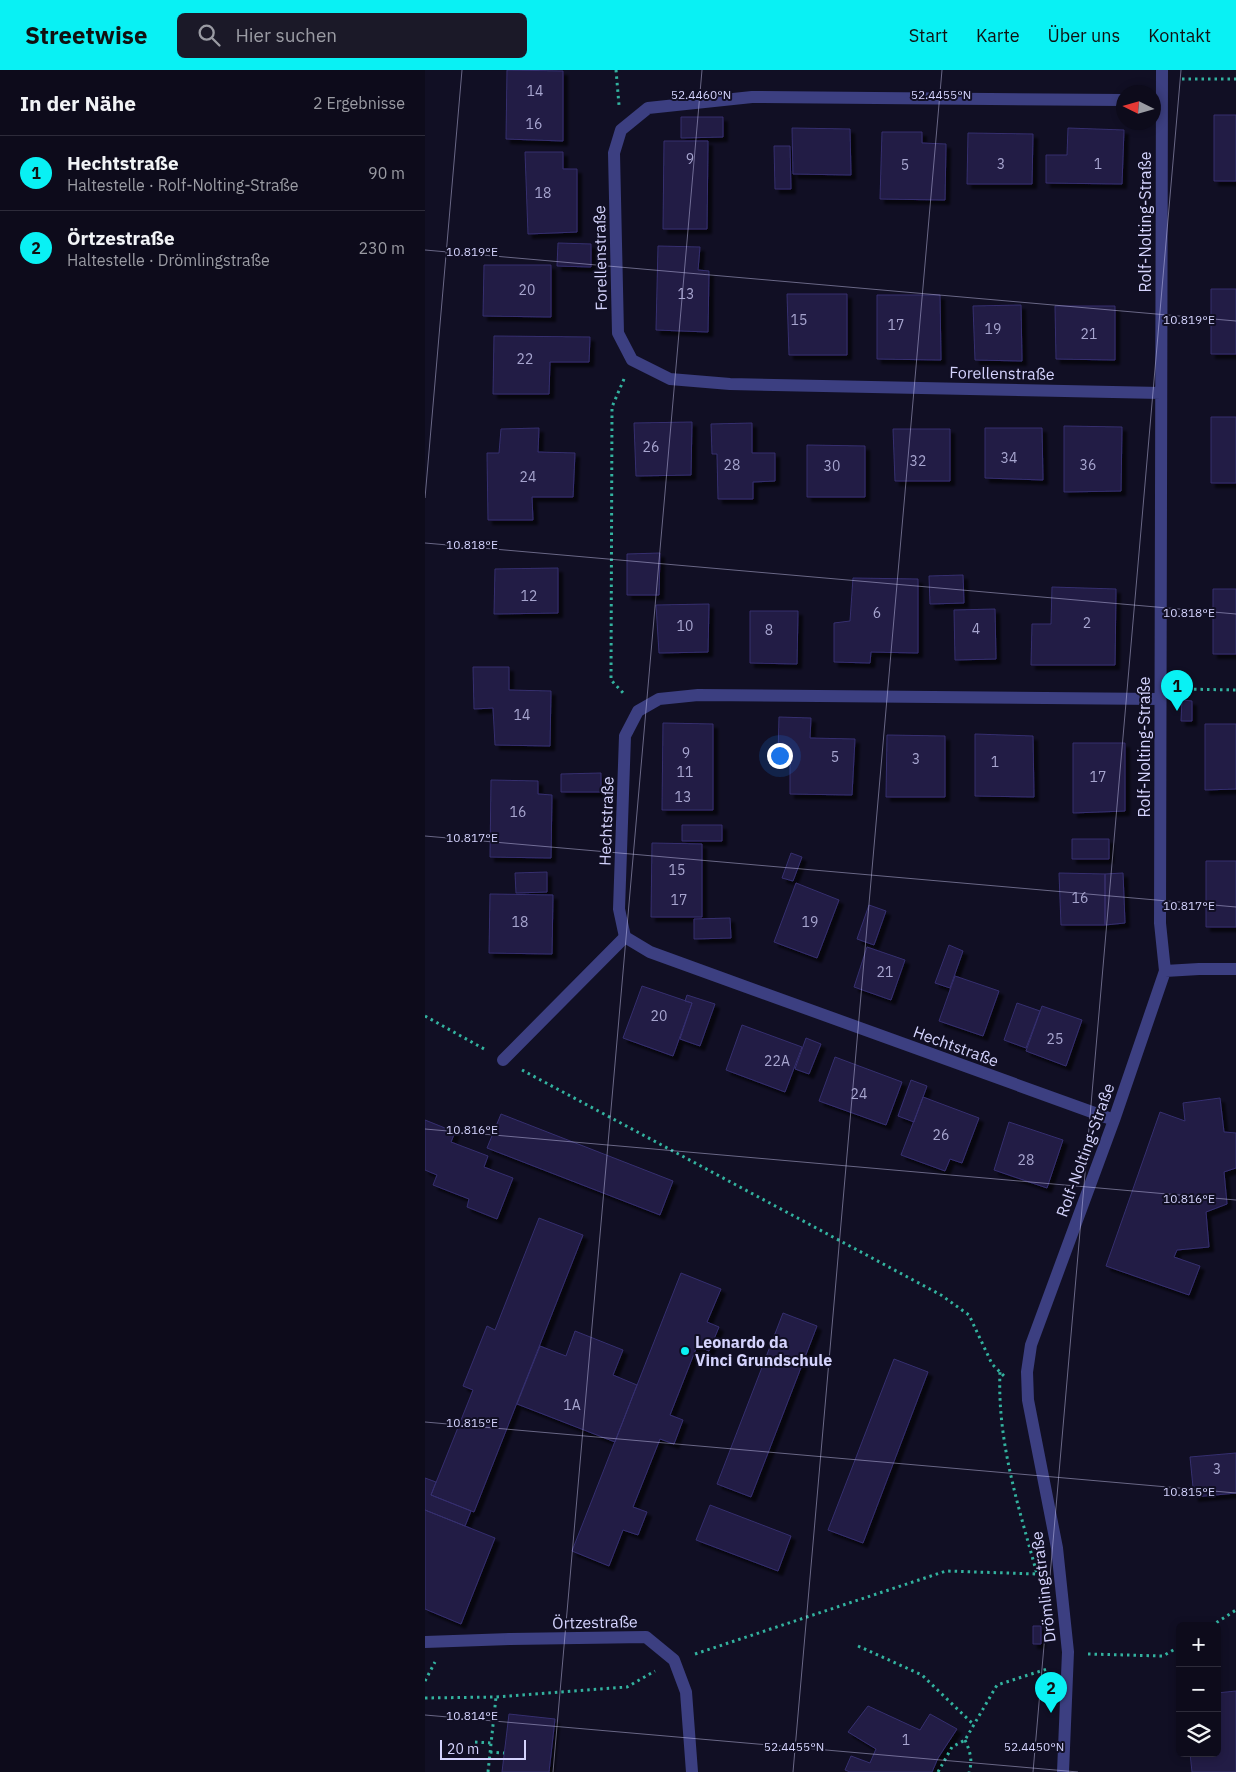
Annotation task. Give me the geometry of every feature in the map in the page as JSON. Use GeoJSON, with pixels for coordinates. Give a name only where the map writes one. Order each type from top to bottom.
{"type":"FeatureCollection","features":[{"type":"Feature","properties":{"kind":"street"},"geometry":{"type":"LineString","coordinates":[[621,130],[649,108],[753,97],[1116,100]]}},
{"type":"Feature","properties":{"kind":"street","name":"Forellenstraße"},"geometry":{"type":"LineString","coordinates":[[621,130],[614,154],[618,333],[632,360],[670,379],[730,384],[1161,393]]}},
{"type":"Feature","properties":{"kind":"street","name":"Rolf-Nolting-Straße"},"geometry":{"type":"LineString","coordinates":[[1028,1400],[1027,1372],[1031,1345],[1114,1120],[1165,971],[1160,923],[1161,393],[1158,130]]}},
{"type":"Feature","properties":{"kind":"street"},"geometry":{"type":"LineString","coordinates":[[638,711],[659,699],[698,695],[1160,694]]}},
{"type":"Feature","properties":{"kind":"street","name":"Hechtstraße"},"geometry":{"type":"LineString","coordinates":[[638,711],[625,736],[619,909],[625,937],[650,952],[1114,1120]]}},
{"type":"Feature","properties":{"kind":"street"},"geometry":{"type":"LineString","coordinates":[[503,1060],[625,937]]}},
{"type":"Feature","properties":{"kind":"street"},"geometry":{"type":"LineString","coordinates":[[1165,971],[1236,969]]}},
{"type":"Feature","properties":{"kind":"street","name":"Drömlingstraße"},"geometry":{"type":"LineString","coordinates":[[1028,1400],[1057,1548],[1067,1652],[1063,1772]]}},
{"type":"Feature","properties":{"kind":"street","name":"Örtzestraße"},"geometry":{"type":"LineString","coordinates":[[425,1642],[646,1637],[674,1660]]}},
{"type":"Feature","properties":{"kind":"street"},"geometry":{"type":"LineString","coordinates":[[674,1660],[686,1692],[692,1772]]}},
{"type":"Feature","properties":{"kind":"path"},"geometry":{"type":"LineString","coordinates":[[616,70],[621,130]]}},
{"type":"Feature","properties":{"kind":"path"},"geometry":{"type":"LineString","coordinates":[[1162,74],[1236,79]]}},
{"type":"Feature","properties":{"kind":"path"},"geometry":{"type":"LineString","coordinates":[[632,360],[612,407],[611,680],[638,711]]}},
{"type":"Feature","properties":{"kind":"path"},"geometry":{"type":"LineString","coordinates":[[1160,694],[1236,690]]}},
{"type":"Feature","properties":{"kind":"path"},"geometry":{"type":"LineString","coordinates":[[425,1016],[503,1060],[941,1294],[969,1315],[992,1364],[1028,1400]]}},
{"type":"Feature","properties":{"kind":"path"},"geometry":{"type":"LineString","coordinates":[[425,1698],[496,1697],[627,1687],[674,1660],[946,1571],[1037,1574],[1013,1488],[1003,1440],[999,1391],[1000,1372]]}},
{"type":"Feature","properties":{"kind":"path"},"geometry":{"type":"LineString","coordinates":[[1217,1622],[1236,1610]]}},
{"type":"Feature","properties":{"kind":"path"},"geometry":{"type":"LineString","coordinates":[[858,1646],[922,1675],[974,1725]]}},
{"type":"Feature","properties":{"kind":"path"},"geometry":{"type":"LineString","coordinates":[[1067,1652],[1163,1656],[1176,1648]]}},
{"type":"Feature","properties":{"kind":"path"},"geometry":{"type":"LineString","coordinates":[[938,1772],[952,1748],[965,1740],[997,1685],[1052,1668]]}},
{"type":"Feature","properties":{"kind":"path"},"geometry":{"type":"LineString","coordinates":[[488,1772],[496,1697]]}},
{"type":"Feature","properties":{"kind":"path"},"geometry":{"type":"LineString","coordinates":[[965,1740],[972,1764],[969,1772]]}},
{"type":"Feature","properties":{"kind":"path"},"geometry":{"type":"LineString","coordinates":[[475,1742],[491,1743]]}},
{"type":"Feature","properties":{"kind":"path"},"geometry":{"type":"LineString","coordinates":[[490,1752],[504,1753]]}},
{"type":"Feature","properties":{"kind":"building"},"geometry":{"type":"Polygon","coordinates":[[[507,70],[563,71],[563,141],[506,139],[507,70]]]}},
{"type":"Feature","properties":{"kind":"building"},"geometry":{"type":"Polygon","coordinates":[[[1214,115],[1236,115],[1236,181],[1214,181],[1214,115]]]}},
{"type":"Feature","properties":{"kind":"building"},"geometry":{"type":"Polygon","coordinates":[[[681,117],[723,117],[723,137],[681,138],[681,117]]]}},
{"type":"Feature","properties":{"kind":"building"},"geometry":{"type":"Polygon","coordinates":[[[792,128],[850,129],[851,175],[793,174],[792,128]]]}},
{"type":"Feature","properties":{"kind":"building"},"geometry":{"type":"Polygon","coordinates":[[[1068,128],[1124,130],[1122,184],[1046,183],[1046,155],[1067,155],[1068,128]]]}},
{"type":"Feature","properties":{"kind":"building"},"geometry":{"type":"Polygon","coordinates":[[[882,132],[922,132],[922,143],[946,144],[945,200],[880,199],[882,132]]]}},
{"type":"Feature","properties":{"kind":"building"},"geometry":{"type":"Polygon","coordinates":[[[968,133],[1033,134],[1032,184],[967,184],[968,133]]]}},
{"type":"Feature","properties":{"kind":"building"},"geometry":{"type":"Polygon","coordinates":[[[664,141],[708,141],[707,229],[663,229],[664,141]]]}},
{"type":"Feature","properties":{"kind":"building"},"geometry":{"type":"Polygon","coordinates":[[[774,146],[790,146],[791,189],[775,189],[774,146]]]}},
{"type":"Feature","properties":{"kind":"building"},"geometry":{"type":"Polygon","coordinates":[[[525,152],[563,152],[563,169],[577,169],[577,232],[528,234],[525,152]]]}},
{"type":"Feature","properties":{"kind":"building"},"geometry":{"type":"Polygon","coordinates":[[[558,243],[591,244],[591,267],[557,266],[558,243]]]}},
{"type":"Feature","properties":{"kind":"building"},"geometry":{"type":"Polygon","coordinates":[[[658,246],[700,247],[698,270],[709,271],[708,332],[656,330],[658,246]]]}},
{"type":"Feature","properties":{"kind":"building"},"geometry":{"type":"Polygon","coordinates":[[[484,265],[551,265],[551,317],[483,316],[484,265]]]}},
{"type":"Feature","properties":{"kind":"building"},"geometry":{"type":"Polygon","coordinates":[[[1211,289],[1236,289],[1236,354],[1211,354],[1211,289]]]}},
{"type":"Feature","properties":{"kind":"building"},"geometry":{"type":"Polygon","coordinates":[[[787,294],[847,294],[847,355],[789,355],[787,294]]]}},
{"type":"Feature","properties":{"kind":"building"},"geometry":{"type":"Polygon","coordinates":[[[877,295],[940,295],[941,360],[877,359],[877,295]]]}},
{"type":"Feature","properties":{"kind":"building"},"geometry":{"type":"Polygon","coordinates":[[[1021,305],[1022,361],[975,360],[973,306],[1021,305]]]}},
{"type":"Feature","properties":{"kind":"building"},"geometry":{"type":"Polygon","coordinates":[[[1055,306],[1115,306],[1115,360],[1056,359],[1055,306]]]}},
{"type":"Feature","properties":{"kind":"building"},"geometry":{"type":"Polygon","coordinates":[[[494,336],[590,337],[589,362],[550,362],[549,394],[493,394],[494,336]]]}},
{"type":"Feature","properties":{"kind":"building"},"geometry":{"type":"Polygon","coordinates":[[[1211,417],[1236,417],[1236,483],[1211,483],[1211,417]]]}},
{"type":"Feature","properties":{"kind":"building"},"geometry":{"type":"Polygon","coordinates":[[[692,422],[691,475],[636,476],[634,423],[692,422]]]}},
{"type":"Feature","properties":{"kind":"building"},"geometry":{"type":"Polygon","coordinates":[[[752,423],[752,453],[775,453],[775,481],[753,482],[753,499],[718,499],[717,454],[712,454],[711,424],[752,423]]]}},
{"type":"Feature","properties":{"kind":"building"},"geometry":{"type":"Polygon","coordinates":[[[1064,426],[1122,427],[1121,491],[1064,492],[1064,426]]]}},
{"type":"Feature","properties":{"kind":"building"},"geometry":{"type":"Polygon","coordinates":[[[539,428],[538,452],[575,453],[573,497],[532,497],[533,520],[488,520],[487,453],[499,453],[501,429],[539,428]]]}},
{"type":"Feature","properties":{"kind":"building"},"geometry":{"type":"Polygon","coordinates":[[[985,428],[1042,428],[1043,480],[985,478],[985,428]]]}},
{"type":"Feature","properties":{"kind":"building"},"geometry":{"type":"Polygon","coordinates":[[[893,429],[950,429],[950,481],[895,481],[893,429]]]}},
{"type":"Feature","properties":{"kind":"building"},"geometry":{"type":"Polygon","coordinates":[[[807,445],[865,446],[865,497],[807,497],[807,445]]]}},
{"type":"Feature","properties":{"kind":"building"},"geometry":{"type":"Polygon","coordinates":[[[660,553],[659,595],[627,595],[627,554],[660,553]]]}},
{"type":"Feature","properties":{"kind":"building"},"geometry":{"type":"Polygon","coordinates":[[[558,568],[558,613],[494,614],[495,569],[558,568]]]}},
{"type":"Feature","properties":{"kind":"building"},"geometry":{"type":"Polygon","coordinates":[[[963,575],[964,603],[930,604],[929,576],[963,575]]]}},
{"type":"Feature","properties":{"kind":"building"},"geometry":{"type":"Polygon","coordinates":[[[853,578],[918,579],[918,653],[871,652],[870,663],[834,662],[834,623],[850,621],[853,578]]]}},
{"type":"Feature","properties":{"kind":"building"},"geometry":{"type":"Polygon","coordinates":[[[1052,587],[1116,589],[1115,665],[1031,665],[1032,624],[1051,624],[1052,587]]]}},
{"type":"Feature","properties":{"kind":"building"},"geometry":{"type":"Polygon","coordinates":[[[1213,589],[1236,589],[1236,654],[1213,654],[1213,589]]]}},
{"type":"Feature","properties":{"kind":"building"},"geometry":{"type":"Polygon","coordinates":[[[709,604],[708,652],[659,653],[656,605],[709,604]]]}},
{"type":"Feature","properties":{"kind":"building"},"geometry":{"type":"Polygon","coordinates":[[[995,609],[996,659],[955,660],[954,610],[995,609]]]}},
{"type":"Feature","properties":{"kind":"building"},"geometry":{"type":"Polygon","coordinates":[[[750,611],[798,611],[797,664],[750,663],[750,611]]]}},
{"type":"Feature","properties":{"kind":"building"},"geometry":{"type":"Polygon","coordinates":[[[473,667],[509,667],[509,690],[551,691],[550,746],[495,745],[493,708],[474,709],[473,667]]]}},
{"type":"Feature","properties":{"kind":"building"},"geometry":{"type":"Polygon","coordinates":[[[1182,700],[1192,701],[1192,721],[1181,721],[1182,700]]]}},
{"type":"Feature","properties":{"kind":"building"},"geometry":{"type":"Polygon","coordinates":[[[779,717],[811,718],[810,738],[855,739],[852,795],[790,794],[790,757],[778,756],[779,717]]]}},
{"type":"Feature","properties":{"kind":"building"},"geometry":{"type":"Polygon","coordinates":[[[663,723],[713,724],[713,810],[662,810],[663,723]]]}},
{"type":"Feature","properties":{"kind":"building"},"geometry":{"type":"Polygon","coordinates":[[[1205,724],[1236,724],[1236,789],[1205,790],[1205,724]]]}},
{"type":"Feature","properties":{"kind":"building"},"geometry":{"type":"Polygon","coordinates":[[[975,734],[1033,736],[1034,797],[975,796],[975,734]]]}},
{"type":"Feature","properties":{"kind":"building"},"geometry":{"type":"Polygon","coordinates":[[[887,735],[945,736],[945,797],[886,797],[887,735]]]}},
{"type":"Feature","properties":{"kind":"building"},"geometry":{"type":"Polygon","coordinates":[[[1073,743],[1125,743],[1125,811],[1073,813],[1073,743]]]}},
{"type":"Feature","properties":{"kind":"building"},"geometry":{"type":"Polygon","coordinates":[[[601,773],[601,792],[561,792],[561,774],[601,773]]]}},
{"type":"Feature","properties":{"kind":"building"},"geometry":{"type":"Polygon","coordinates":[[[491,780],[538,781],[538,794],[552,795],[551,858],[490,857],[491,780]]]}},
{"type":"Feature","properties":{"kind":"building"},"geometry":{"type":"Polygon","coordinates":[[[682,825],[722,825],[722,841],[682,841],[682,825]]]}},
{"type":"Feature","properties":{"kind":"building"},"geometry":{"type":"Polygon","coordinates":[[[1072,839],[1109,839],[1109,859],[1072,859],[1072,839]]]}},
{"type":"Feature","properties":{"kind":"building"},"geometry":{"type":"Polygon","coordinates":[[[652,843],[702,844],[702,917],[651,917],[652,843]]]}},
{"type":"Feature","properties":{"kind":"building"},"geometry":{"type":"Polygon","coordinates":[[[791,853],[802,857],[793,881],[782,878],[791,853]]]}},
{"type":"Feature","properties":{"kind":"building"},"geometry":{"type":"Polygon","coordinates":[[[1206,861],[1236,861],[1236,927],[1206,927],[1206,861]]]}},
{"type":"Feature","properties":{"kind":"building"},"geometry":{"type":"Polygon","coordinates":[[[547,872],[547,892],[516,893],[515,873],[547,872]]]}},
{"type":"Feature","properties":{"kind":"building"},"geometry":{"type":"Polygon","coordinates":[[[1059,873],[1105,874],[1105,925],[1061,925],[1059,873]]]}},
{"type":"Feature","properties":{"kind":"building"},"geometry":{"type":"Polygon","coordinates":[[[1123,873],[1125,923],[1105,925],[1105,874],[1123,873]]]}},
{"type":"Feature","properties":{"kind":"building"},"geometry":{"type":"Polygon","coordinates":[[[796,883],[839,900],[817,958],[774,942],[796,883]]]}},
{"type":"Feature","properties":{"kind":"building"},"geometry":{"type":"Polygon","coordinates":[[[490,894],[553,895],[552,954],[489,953],[490,894]]]}},
{"type":"Feature","properties":{"kind":"building"},"geometry":{"type":"Polygon","coordinates":[[[869,905],[886,911],[874,945],[857,939],[869,905]]]}},
{"type":"Feature","properties":{"kind":"building"},"geometry":{"type":"Polygon","coordinates":[[[730,918],[731,938],[694,939],[694,919],[730,918]]]}},
{"type":"Feature","properties":{"kind":"building"},"geometry":{"type":"Polygon","coordinates":[[[949,945],[963,951],[950,988],[935,983],[949,945]]]}},
{"type":"Feature","properties":{"kind":"building"},"geometry":{"type":"Polygon","coordinates":[[[867,947],[905,960],[891,1000],[854,987],[867,947]]]}},
{"type":"Feature","properties":{"kind":"building"},"geometry":{"type":"Polygon","coordinates":[[[955,976],[999,991],[983,1036],[939,1021],[955,976]]]}},
{"type":"Feature","properties":{"kind":"building"},"geometry":{"type":"Polygon","coordinates":[[[642,986],[692,1003],[673,1056],[623,1038],[642,986]]]}},
{"type":"Feature","properties":{"kind":"building"},"geometry":{"type":"Polygon","coordinates":[[[687,995],[715,1004],[700,1046],[680,1039],[692,1003],[685,1001],[687,995]]]}},
{"type":"Feature","properties":{"kind":"building"},"geometry":{"type":"Polygon","coordinates":[[[1017,1003],[1040,1011],[1026,1048],[1004,1040],[1017,1003]]]}},
{"type":"Feature","properties":{"kind":"building"},"geometry":{"type":"Polygon","coordinates":[[[1042,1006],[1082,1020],[1066,1066],[1026,1051],[1042,1006]]]}},
{"type":"Feature","properties":{"kind":"building"},"geometry":{"type":"Polygon","coordinates":[[[742,1025],[802,1047],[785,1092],[726,1070],[742,1025]]]}},
{"type":"Feature","properties":{"kind":"building"},"geometry":{"type":"Polygon","coordinates":[[[806,1038],[821,1044],[809,1074],[795,1069],[806,1038]]]}},
{"type":"Feature","properties":{"kind":"building"},"geometry":{"type":"Polygon","coordinates":[[[835,1057],[902,1082],[886,1125],[819,1101],[835,1057]]]}},
{"type":"Feature","properties":{"kind":"building"},"geometry":{"type":"Polygon","coordinates":[[[911,1080],[927,1086],[914,1122],[898,1116],[911,1080]]]}},
{"type":"Feature","properties":{"kind":"building"},"geometry":{"type":"Polygon","coordinates":[[[923,1097],[979,1118],[962,1163],[950,1159],[945,1171],[901,1155],[923,1097]]]}},
{"type":"Feature","properties":{"kind":"building"},"geometry":{"type":"Polygon","coordinates":[[[1220,1098],[1224,1132],[1236,1133],[1236,1168],[1224,1172],[1227,1204],[1206,1212],[1209,1247],[1177,1250],[1174,1257],[1200,1266],[1189,1295],[1106,1266],[1160,1112],[1185,1121],[1183,1103],[1220,1098]]]}},
{"type":"Feature","properties":{"kind":"building"},"geometry":{"type":"Polygon","coordinates":[[[501,1114],[673,1181],[660,1215],[487,1148],[501,1114]]]}},
{"type":"Feature","properties":{"kind":"building"},"geometry":{"type":"Polygon","coordinates":[[[425,1120],[455,1132],[451,1142],[488,1156],[484,1167],[513,1178],[497,1219],[467,1207],[469,1199],[433,1185],[437,1175],[425,1170],[425,1120]]]}},
{"type":"Feature","properties":{"kind":"building"},"geometry":{"type":"Polygon","coordinates":[[[1009,1122],[1063,1140],[1047,1188],[994,1170],[1009,1122]]]}},
{"type":"Feature","properties":{"kind":"building"},"geometry":{"type":"Polygon","coordinates":[[[539,1218],[583,1235],[474,1512],[431,1495],[473,1390],[463,1386],[487,1326],[495,1330],[539,1218]]]}},
{"type":"Feature","properties":{"kind":"building"},"geometry":{"type":"Polygon","coordinates":[[[681,1273],[721,1289],[707,1322],[719,1327],[709,1351],[697,1346],[670,1415],[683,1420],[674,1444],[660,1439],[633,1507],[647,1512],[638,1535],[623,1530],[609,1566],[572,1551],[681,1273]]]}},
{"type":"Feature","properties":{"kind":"building"},"geometry":{"type":"Polygon","coordinates":[[[783,1313],[817,1326],[751,1497],[717,1484],[783,1313]]]}},
{"type":"Feature","properties":{"kind":"building"},"geometry":{"type":"Polygon","coordinates":[[[575,1331],[623,1350],[613,1375],[637,1385],[615,1442],[517,1404],[540,1346],[566,1356],[575,1331]]]}},
{"type":"Feature","properties":{"kind":"building"},"geometry":{"type":"Polygon","coordinates":[[[894,1359],[928,1372],[863,1543],[828,1530],[894,1359]]]}},
{"type":"Feature","properties":{"kind":"building"},"geometry":{"type":"Polygon","coordinates":[[[1236,1453],[1236,1493],[1194,1497],[1190,1457],[1236,1453]]]}},
{"type":"Feature","properties":{"kind":"building"},"geometry":{"type":"Polygon","coordinates":[[[425,1478],[436,1482],[431,1495],[471,1511],[465,1526],[425,1510],[425,1478]]]}},
{"type":"Feature","properties":{"kind":"building"},"geometry":{"type":"Polygon","coordinates":[[[710,1505],[791,1536],[778,1571],[696,1540],[710,1505]]]}},
{"type":"Feature","properties":{"kind":"building"},"geometry":{"type":"Polygon","coordinates":[[[425,1510],[495,1538],[461,1624],[425,1609],[425,1510]]]}},
{"type":"Feature","properties":{"kind":"building"},"geometry":{"type":"Polygon","coordinates":[[[1033,1626],[1041,1626],[1041,1644],[1033,1644],[1033,1626]]]}},
{"type":"Feature","properties":{"kind":"building"},"geometry":{"type":"Polygon","coordinates":[[[1236,1691],[1236,1772],[1192,1772],[1190,1757],[1221,1757],[1221,1693],[1236,1691]]]}},
{"type":"Feature","properties":{"kind":"building"},"geometry":{"type":"Polygon","coordinates":[[[868,1706],[920,1730],[930,1714],[957,1729],[938,1758],[932,1772],[850,1772],[845,1770],[851,1756],[870,1763],[876,1749],[848,1732],[868,1706]]]}},
{"type":"Feature","properties":{"kind":"building"},"geometry":{"type":"Polygon","coordinates":[[[509,1714],[555,1719],[549,1772],[502,1772],[509,1714]]]}},
{"type":"Feature","properties":{"kind":"place","name":"Hechtstraße"},"geometry":{"type":"Point","coordinates":[1177,711]}},
{"type":"Feature","properties":{"kind":"place","name":"Leonardo da Vinci Grundschule"},"geometry":{"type":"Point","coordinates":[685,1351]}},
{"type":"Feature","properties":{"kind":"place","name":"Örtzestraße"},"geometry":{"type":"Point","coordinates":[1051,1713]}}]}
